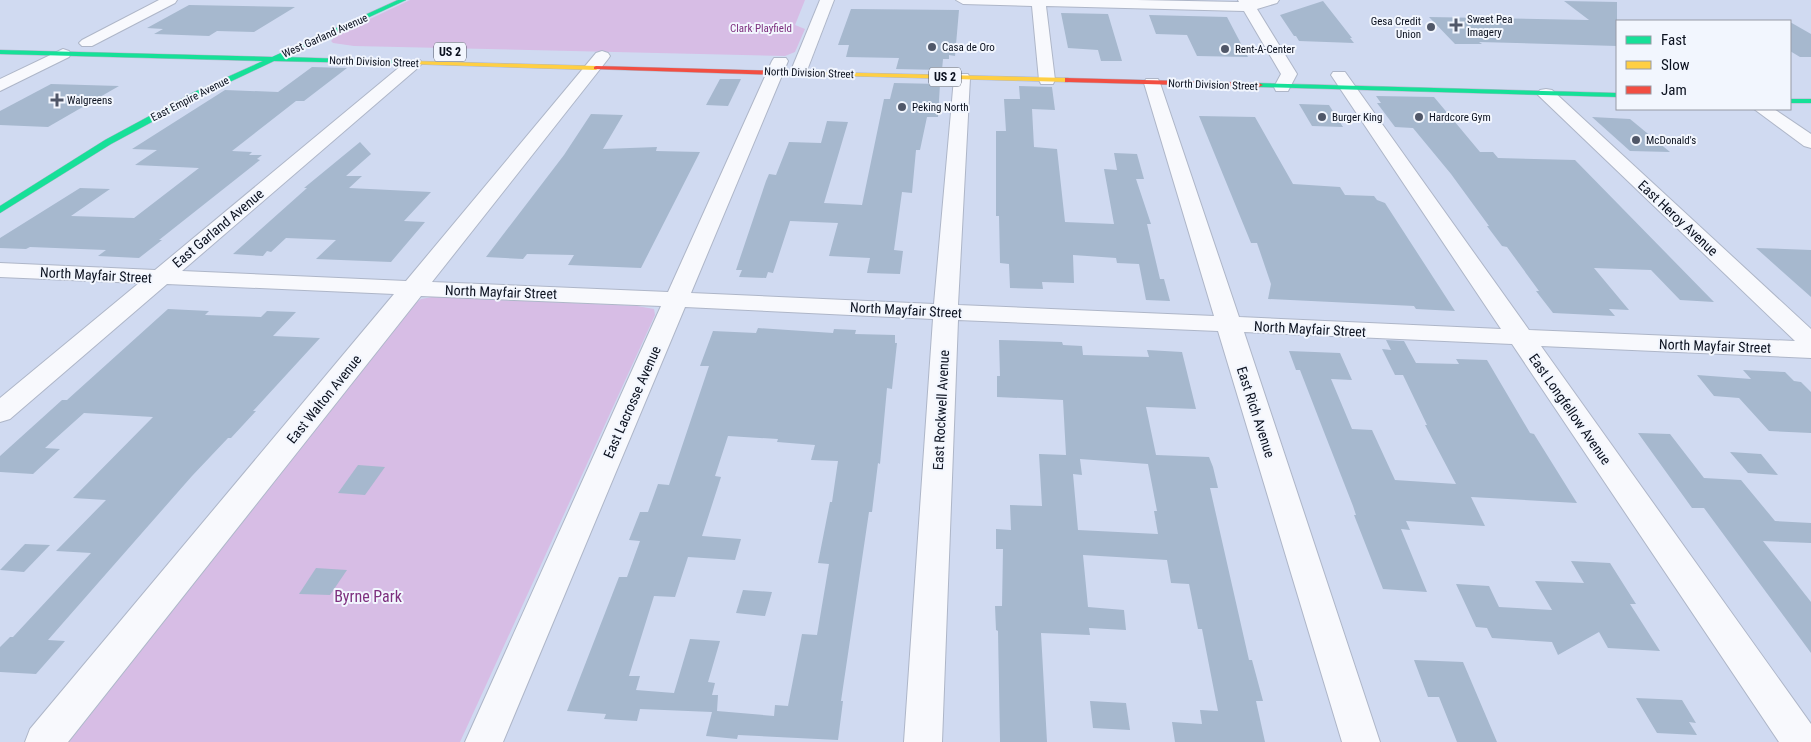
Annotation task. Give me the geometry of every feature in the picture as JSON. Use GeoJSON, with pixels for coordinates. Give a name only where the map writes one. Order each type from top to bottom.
{"type":"FeatureCollection","features":[{"type":"Feature","properties":{"kind":"main road","name":"West Garland Avenue"},"geometry":{"type":"LineString","coordinates":[[252,59],[275,53],[382,0]]}},
{"type":"Feature","properties":{"kind":"main road","name":"West Garland Avenue"},"geometry":{"type":"LineString","coordinates":[[298,48],[403,0]]}},
{"type":"Feature","properties":{"kind":"main road","name":"North Division Street"},"geometry":{"type":"LineString","coordinates":[[0,41],[87,43],[414,63],[599,59],[789,65],[962,78],[1046,71],[1152,83],[1287,77],[1343,79],[1444,91],[1538,87],[1616,96]]}},
{"type":"Feature","properties":{"kind":"main road","name":"North Division Street"},"geometry":{"type":"LineString","coordinates":[[275,53],[298,48],[325,49]]}},
{"type":"Feature","properties":{"kind":"main road"},"geometry":{"type":"LineString","coordinates":[[0,52],[252,59]]}},
{"type":"Feature","properties":{"kind":"main road","name":"East Empire Avenue"},"geometry":{"type":"LineString","coordinates":[[0,210],[108,142],[275,53]]}},
{"type":"Feature","properties":{"kind":"main road","name":"East Empire Avenue"},"geometry":{"type":"LineString","coordinates":[[108,142],[129,122],[171,97],[252,59]]}},
{"type":"Feature","properties":{"kind":"main road"},"geometry":{"type":"LineString","coordinates":[[1444,91],[1495,86],[1528,86],[1532,83],[1538,87]]}},
{"type":"Feature","properties":{"kind":"main road"},"geometry":{"type":"LineString","coordinates":[[1791,100],[1811,101]]}},
{"type":"Feature","properties":{"kind":"street"},"geometry":{"type":"LineString","coordinates":[[87,43],[170,0]]}},
{"type":"Feature","properties":{"kind":"street","name":"East Lacrosse Avenue"},"geometry":{"type":"LineString","coordinates":[[484,742],[677,299],[789,65],[827,0]]}},
{"type":"Feature","properties":{"kind":"street"},"geometry":{"type":"LineString","coordinates":[[963,0],[1247,3],[1272,0]]}},
{"type":"Feature","properties":{"kind":"street"},"geometry":{"type":"LineString","coordinates":[[1038,1],[1046,71]]}},
{"type":"Feature","properties":{"kind":"street"},"geometry":{"type":"LineString","coordinates":[[1247,3],[1287,77]]}},
{"type":"Feature","properties":{"kind":"street"},"geometry":{"type":"LineString","coordinates":[[0,86],[63,54]]}},
{"type":"Feature","properties":{"kind":"street","name":"East Walton Avenue"},"geometry":{"type":"LineString","coordinates":[[44,742],[599,59]]}},
{"type":"Feature","properties":{"kind":"street","name":"East Garland Avenue"},"geometry":{"type":"LineString","coordinates":[[0,413],[414,63]]}},
{"type":"Feature","properties":{"kind":"street","name":"East Rockwell Avenue"},"geometry":{"type":"LineString","coordinates":[[923,742],[946,312],[962,78]]}},
{"type":"Feature","properties":{"kind":"street","name":"East Longfellow Avenue"},"geometry":{"type":"LineString","coordinates":[[1343,79],[1801,742]]}},
{"type":"Feature","properties":{"kind":"street","name":"East Rich Avenue"},"geometry":{"type":"LineString","coordinates":[[1152,83],[1361,742]]}},
{"type":"Feature","properties":{"kind":"street","name":"East Heroy Avenue"},"geometry":{"type":"LineString","coordinates":[[1538,87],[1811,343]]}},
{"type":"Feature","properties":{"kind":"street"},"geometry":{"type":"LineString","coordinates":[[1764,110],[1811,142]]}},
{"type":"Feature","properties":{"kind":"street","name":"North Mayfair Street"},"geometry":{"type":"LineString","coordinates":[[0,270],[1811,350]]}},
{"type":"Feature","properties":{"kind":"green space","name":"Clark Playfield"},"geometry":{"type":"Polygon","coordinates":[[[410,0],[805,0],[795,25],[805,29],[795,52],[785,56],[354,46],[333,43],[331,41],[338,34],[410,0]]]}},
{"type":"Feature","properties":{"kind":"green space","name":"Byrne Park"},"geometry":{"type":"Polygon","coordinates":[[[432,297],[637,306],[654,309],[655,315],[460,742],[69,742],[416,303],[421,299],[432,297]]]}},
{"type":"Feature","properties":{"kind":"building"},"geometry":{"type":"Polygon","coordinates":[[[1323,1],[1354,43],[1299,41],[1280,15],[1323,1]]]}},
{"type":"Feature","properties":{"kind":"building"},"geometry":{"type":"Polygon","coordinates":[[[1564,1],[1617,2],[1616,46],[1479,42],[1482,44],[1455,44],[1429,17],[1589,20],[1564,1]]]}},
{"type":"Feature","properties":{"kind":"building"},"geometry":{"type":"Polygon","coordinates":[[[189,5],[295,7],[254,32],[217,31],[209,36],[154,34],[163,29],[147,28],[189,5]]]}},
{"type":"Feature","properties":{"kind":"building"},"geometry":{"type":"Polygon","coordinates":[[[851,9],[959,10],[955,56],[949,55],[949,59],[943,59],[942,70],[896,69],[899,58],[846,57],[849,45],[838,45],[851,9]]]}},
{"type":"Feature","properties":{"kind":"building"},"geometry":{"type":"Polygon","coordinates":[[[1061,13],[1108,14],[1122,61],[1101,61],[1098,50],[1068,48],[1061,13]]]}},
{"type":"Feature","properties":{"kind":"building"},"geometry":{"type":"Polygon","coordinates":[[[1149,15],[1227,17],[1248,57],[1197,56],[1187,35],[1156,34],[1149,15]]]}},
{"type":"Feature","properties":{"kind":"building"},"geometry":{"type":"Polygon","coordinates":[[[1791,23],[1811,34],[1811,57],[1800,57],[1791,52],[1791,23]]]}},
{"type":"Feature","properties":{"kind":"building"},"geometry":{"type":"Polygon","coordinates":[[[312,67],[347,68],[304,101],[296,101],[232,151],[252,152],[249,155],[262,155],[257,159],[260,160],[139,258],[98,256],[106,250],[30,247],[26,249],[0,248],[0,238],[80,188],[110,189],[71,216],[134,218],[199,168],[135,165],[157,150],[132,149],[225,90],[278,92],[312,67]]]}},
{"type":"Feature","properties":{"kind":"building"},"geometry":{"type":"Polygon","coordinates":[[[720,79],[741,79],[728,106],[706,105],[720,79]]]}},
{"type":"Feature","properties":{"kind":"building"},"geometry":{"type":"Polygon","coordinates":[[[894,83],[940,84],[938,117],[927,117],[920,150],[916,150],[912,193],[902,192],[894,250],[903,251],[900,274],[867,273],[870,258],[829,256],[838,223],[790,221],[773,273],[768,272],[766,278],[739,277],[742,270],[736,270],[766,181],[769,174],[776,175],[789,142],[821,143],[827,121],[848,122],[824,203],[862,205],[884,99],[890,99],[894,83]]]}},
{"type":"Feature","properties":{"kind":"building","name":"Walgreens"},"geometry":{"type":"Polygon","coordinates":[[[51,84],[119,86],[48,127],[0,125],[0,111],[51,84]]]}},
{"type":"Feature","properties":{"kind":"building"},"geometry":{"type":"Polygon","coordinates":[[[1019,86],[1052,87],[1055,110],[1032,109],[1034,147],[1057,149],[1065,222],[1114,224],[1104,169],[1117,170],[1114,153],[1137,154],[1144,179],[1136,179],[1151,224],[1147,224],[1160,279],[1164,279],[1170,301],[1146,300],[1139,264],[1117,263],[1116,258],[1073,255],[1074,283],[1042,282],[1043,289],[1010,288],[1009,264],[1000,263],[999,216],[996,216],[996,131],[1006,131],[1004,99],[1020,99],[1019,86]]]}},
{"type":"Feature","properties":{"kind":"building"},"geometry":{"type":"Polygon","coordinates":[[[1376,96],[1434,97],[1480,152],[1493,152],[1498,158],[1575,160],[1714,302],[1680,300],[1651,270],[1594,268],[1629,310],[1609,309],[1615,316],[1553,313],[1507,247],[1502,246],[1451,174],[1413,128],[1395,127],[1377,103],[1381,103],[1376,96]]]}},
{"type":"Feature","properties":{"kind":"building","name":"Burger King"},"geometry":{"type":"Polygon","coordinates":[[[1299,104],[1329,105],[1343,127],[1312,126],[1299,104]]]}},
{"type":"Feature","properties":{"kind":"building"},"geometry":{"type":"Polygon","coordinates":[[[591,114],[623,115],[603,149],[657,147],[656,151],[700,152],[641,268],[568,265],[574,255],[527,254],[523,259],[486,257],[564,155],[591,114]]]}},
{"type":"Feature","properties":{"kind":"building"},"geometry":{"type":"Polygon","coordinates":[[[1199,116],[1255,117],[1293,184],[1340,187],[1345,195],[1374,196],[1377,200],[1385,203],[1455,311],[1416,309],[1414,306],[1268,299],[1271,284],[1257,243],[1251,243],[1199,116]]]}},
{"type":"Feature","properties":{"kind":"building","name":"McDonald's"},"geometry":{"type":"Polygon","coordinates":[[[1592,117],[1630,119],[1670,152],[1630,151],[1592,117]]]}},
{"type":"Feature","properties":{"kind":"building"},"geometry":{"type":"Polygon","coordinates":[[[360,142],[371,154],[346,176],[362,176],[349,188],[431,192],[404,221],[425,222],[391,262],[316,259],[336,240],[286,238],[271,252],[267,251],[263,256],[233,254],[307,188],[304,188],[360,142]]]}},
{"type":"Feature","properties":{"kind":"building"},"geometry":{"type":"Polygon","coordinates":[[[1756,248],[1811,250],[1811,297],[1775,265],[1756,248]]]}},
{"type":"Feature","properties":{"kind":"building"},"geometry":{"type":"Polygon","coordinates":[[[168,309],[209,311],[205,315],[261,317],[267,311],[296,312],[273,336],[320,338],[253,411],[256,411],[231,438],[228,438],[192,476],[48,640],[65,641],[36,674],[0,672],[0,647],[10,637],[13,637],[91,553],[56,551],[106,500],[73,498],[153,417],[84,413],[45,448],[60,449],[33,474],[0,472],[0,456],[62,400],[67,400],[168,309]]]}},
{"type":"Feature","properties":{"kind":"building"},"geometry":{"type":"Polygon","coordinates":[[[758,328],[833,333],[834,329],[856,330],[855,334],[895,335],[895,343],[897,343],[892,389],[887,388],[880,464],[878,463],[872,512],[869,512],[841,701],[843,701],[838,740],[738,735],[737,739],[706,736],[712,712],[640,709],[637,721],[604,719],[606,714],[567,711],[619,577],[627,577],[640,541],[629,540],[640,512],[648,512],[658,484],[669,485],[709,366],[700,366],[713,331],[756,333],[758,328]],[[728,436],[715,476],[721,477],[702,536],[741,539],[735,560],[688,557],[675,597],[654,596],[629,676],[640,676],[636,690],[674,693],[690,639],[720,641],[708,682],[715,683],[712,695],[718,695],[717,711],[774,716],[775,705],[788,706],[802,634],[817,635],[829,564],[818,563],[830,502],[832,502],[838,461],[811,460],[815,445],[777,442],[778,439],[728,436]]]}},
{"type":"Feature","properties":{"kind":"building"},"geometry":{"type":"Polygon","coordinates":[[[999,340],[1062,342],[1063,345],[1082,346],[1083,355],[1149,357],[1147,350],[1182,352],[1196,409],[1146,407],[1156,455],[1209,457],[1213,467],[1218,488],[1210,488],[1249,660],[1252,660],[1263,701],[1256,701],[1265,742],[1175,742],[1172,722],[1202,724],[1200,710],[1218,711],[1202,629],[1198,629],[1189,584],[1171,583],[1167,560],[1083,555],[1088,607],[1124,610],[1126,630],[1089,628],[1090,635],[1041,633],[1047,742],[1000,742],[998,631],[996,630],[995,606],[1002,606],[1003,549],[996,549],[996,529],[1011,530],[1010,505],[1042,506],[1039,454],[1066,455],[1063,400],[997,397],[997,376],[1000,376],[999,340]],[[1080,459],[1082,475],[1073,474],[1078,530],[1158,534],[1154,511],[1157,511],[1148,464],[1080,459]]]}},
{"type":"Feature","properties":{"kind":"building"},"geometry":{"type":"Polygon","coordinates":[[[1386,340],[1404,341],[1416,363],[1459,364],[1456,359],[1487,360],[1530,433],[1534,434],[1577,503],[1471,497],[1485,526],[1406,521],[1410,530],[1401,529],[1427,592],[1383,589],[1300,370],[1296,370],[1289,351],[1340,353],[1352,380],[1331,379],[1352,429],[1372,430],[1395,480],[1456,484],[1425,425],[1427,425],[1403,375],[1395,375],[1382,349],[1391,350],[1386,340]]]}},
{"type":"Feature","properties":{"kind":"building"},"geometry":{"type":"Polygon","coordinates":[[[1743,370],[1785,372],[1794,381],[1801,382],[1811,392],[1811,433],[1769,431],[1739,398],[1714,396],[1697,375],[1751,379],[1743,370]]]}},
{"type":"Feature","properties":{"kind":"building"},"geometry":{"type":"Polygon","coordinates":[[[1638,433],[1670,434],[1704,478],[1741,480],[1775,521],[1811,523],[1811,543],[1763,541],[1811,602],[1811,653],[1704,508],[1692,508],[1638,433]]]}},
{"type":"Feature","properties":{"kind":"building"},"geometry":{"type":"Polygon","coordinates":[[[1730,452],[1761,454],[1778,475],[1748,473],[1730,452]]]}},
{"type":"Feature","properties":{"kind":"building"},"geometry":{"type":"Polygon","coordinates":[[[358,465],[385,467],[365,495],[338,493],[358,465]]]}},
{"type":"Feature","properties":{"kind":"building"},"geometry":{"type":"Polygon","coordinates":[[[25,544],[50,545],[24,572],[0,570],[25,544]]]}},
{"type":"Feature","properties":{"kind":"building"},"geometry":{"type":"Polygon","coordinates":[[[1571,561],[1610,563],[1636,604],[1630,604],[1660,651],[1608,648],[1599,632],[1558,655],[1552,642],[1492,638],[1487,628],[1476,627],[1456,584],[1489,586],[1499,607],[1552,610],[1535,581],[1584,583],[1571,561]]]}},
{"type":"Feature","properties":{"kind":"building"},"geometry":{"type":"Polygon","coordinates":[[[316,568],[347,570],[330,595],[299,594],[316,568]]]}},
{"type":"Feature","properties":{"kind":"building"},"geometry":{"type":"Polygon","coordinates":[[[743,590],[772,592],[765,616],[736,613],[743,590]]]}},
{"type":"Feature","properties":{"kind":"building"},"geometry":{"type":"Polygon","coordinates":[[[1414,660],[1463,662],[1497,742],[1457,742],[1439,697],[1428,697],[1414,660]]]}},
{"type":"Feature","properties":{"kind":"building"},"geometry":{"type":"Polygon","coordinates":[[[1636,698],[1682,700],[1696,723],[1689,722],[1697,735],[1657,733],[1636,698]]]}},
{"type":"Feature","properties":{"kind":"building"},"geometry":{"type":"Polygon","coordinates":[[[1090,701],[1126,703],[1130,730],[1093,728],[1090,701]]]}},
{"type":"Feature","properties":{"kind":"traffic: fast"},"geometry":{"type":"LineString","coordinates":[[0,210],[108,142],[197,94],[403,0]]}},
{"type":"Feature","properties":{"kind":"traffic: fast"},"geometry":{"type":"LineString","coordinates":[[0,52],[412,63]]}},
{"type":"Feature","properties":{"kind":"traffic: fast"},"geometry":{"type":"LineString","coordinates":[[1259,85],[1616,95]]}},
{"type":"Feature","properties":{"kind":"traffic: fast"},"geometry":{"type":"LineString","coordinates":[[1791,101],[1811,101]]}},
{"type":"Feature","properties":{"kind":"traffic: slow"},"geometry":{"type":"LineString","coordinates":[[412,63],[596,68]]}},
{"type":"Feature","properties":{"kind":"traffic: slow"},"geometry":{"type":"LineString","coordinates":[[778,73],[1068,80]]}},
{"type":"Feature","properties":{"kind":"traffic: jam"},"geometry":{"type":"LineString","coordinates":[[596,68],[778,73]]}},
{"type":"Feature","properties":{"kind":"traffic: jam"},"geometry":{"type":"LineString","coordinates":[[1068,80],[1259,85]]}},
{"type":"Feature","properties":{"kind":"place","name":"Sweet Pea Imagery"},"geometry":{"type":"Point","coordinates":[1456,25]}},
{"type":"Feature","properties":{"kind":"place","name":"Gesa Credit Union"},"geometry":{"type":"Point","coordinates":[1431,27]}},
{"type":"Feature","properties":{"kind":"place","name":"Casa de Oro"},"geometry":{"type":"Point","coordinates":[932,47]}},
{"type":"Feature","properties":{"kind":"place","name":"Rent-A-Center"},"geometry":{"type":"Point","coordinates":[1225,49]}},
{"type":"Feature","properties":{"kind":"place","name":"Walgreens"},"geometry":{"type":"Point","coordinates":[57,100]}},
{"type":"Feature","properties":{"kind":"place","name":"Peking North"},"geometry":{"type":"Point","coordinates":[902,107]}},
{"type":"Feature","properties":{"kind":"place","name":"Burger King"},"geometry":{"type":"Point","coordinates":[1322,117]}},
{"type":"Feature","properties":{"kind":"place","name":"Hardcore Gym"},"geometry":{"type":"Point","coordinates":[1419,117]}},
{"type":"Feature","properties":{"kind":"place","name":"McDonald's"},"geometry":{"type":"Point","coordinates":[1636,140]}}]}
